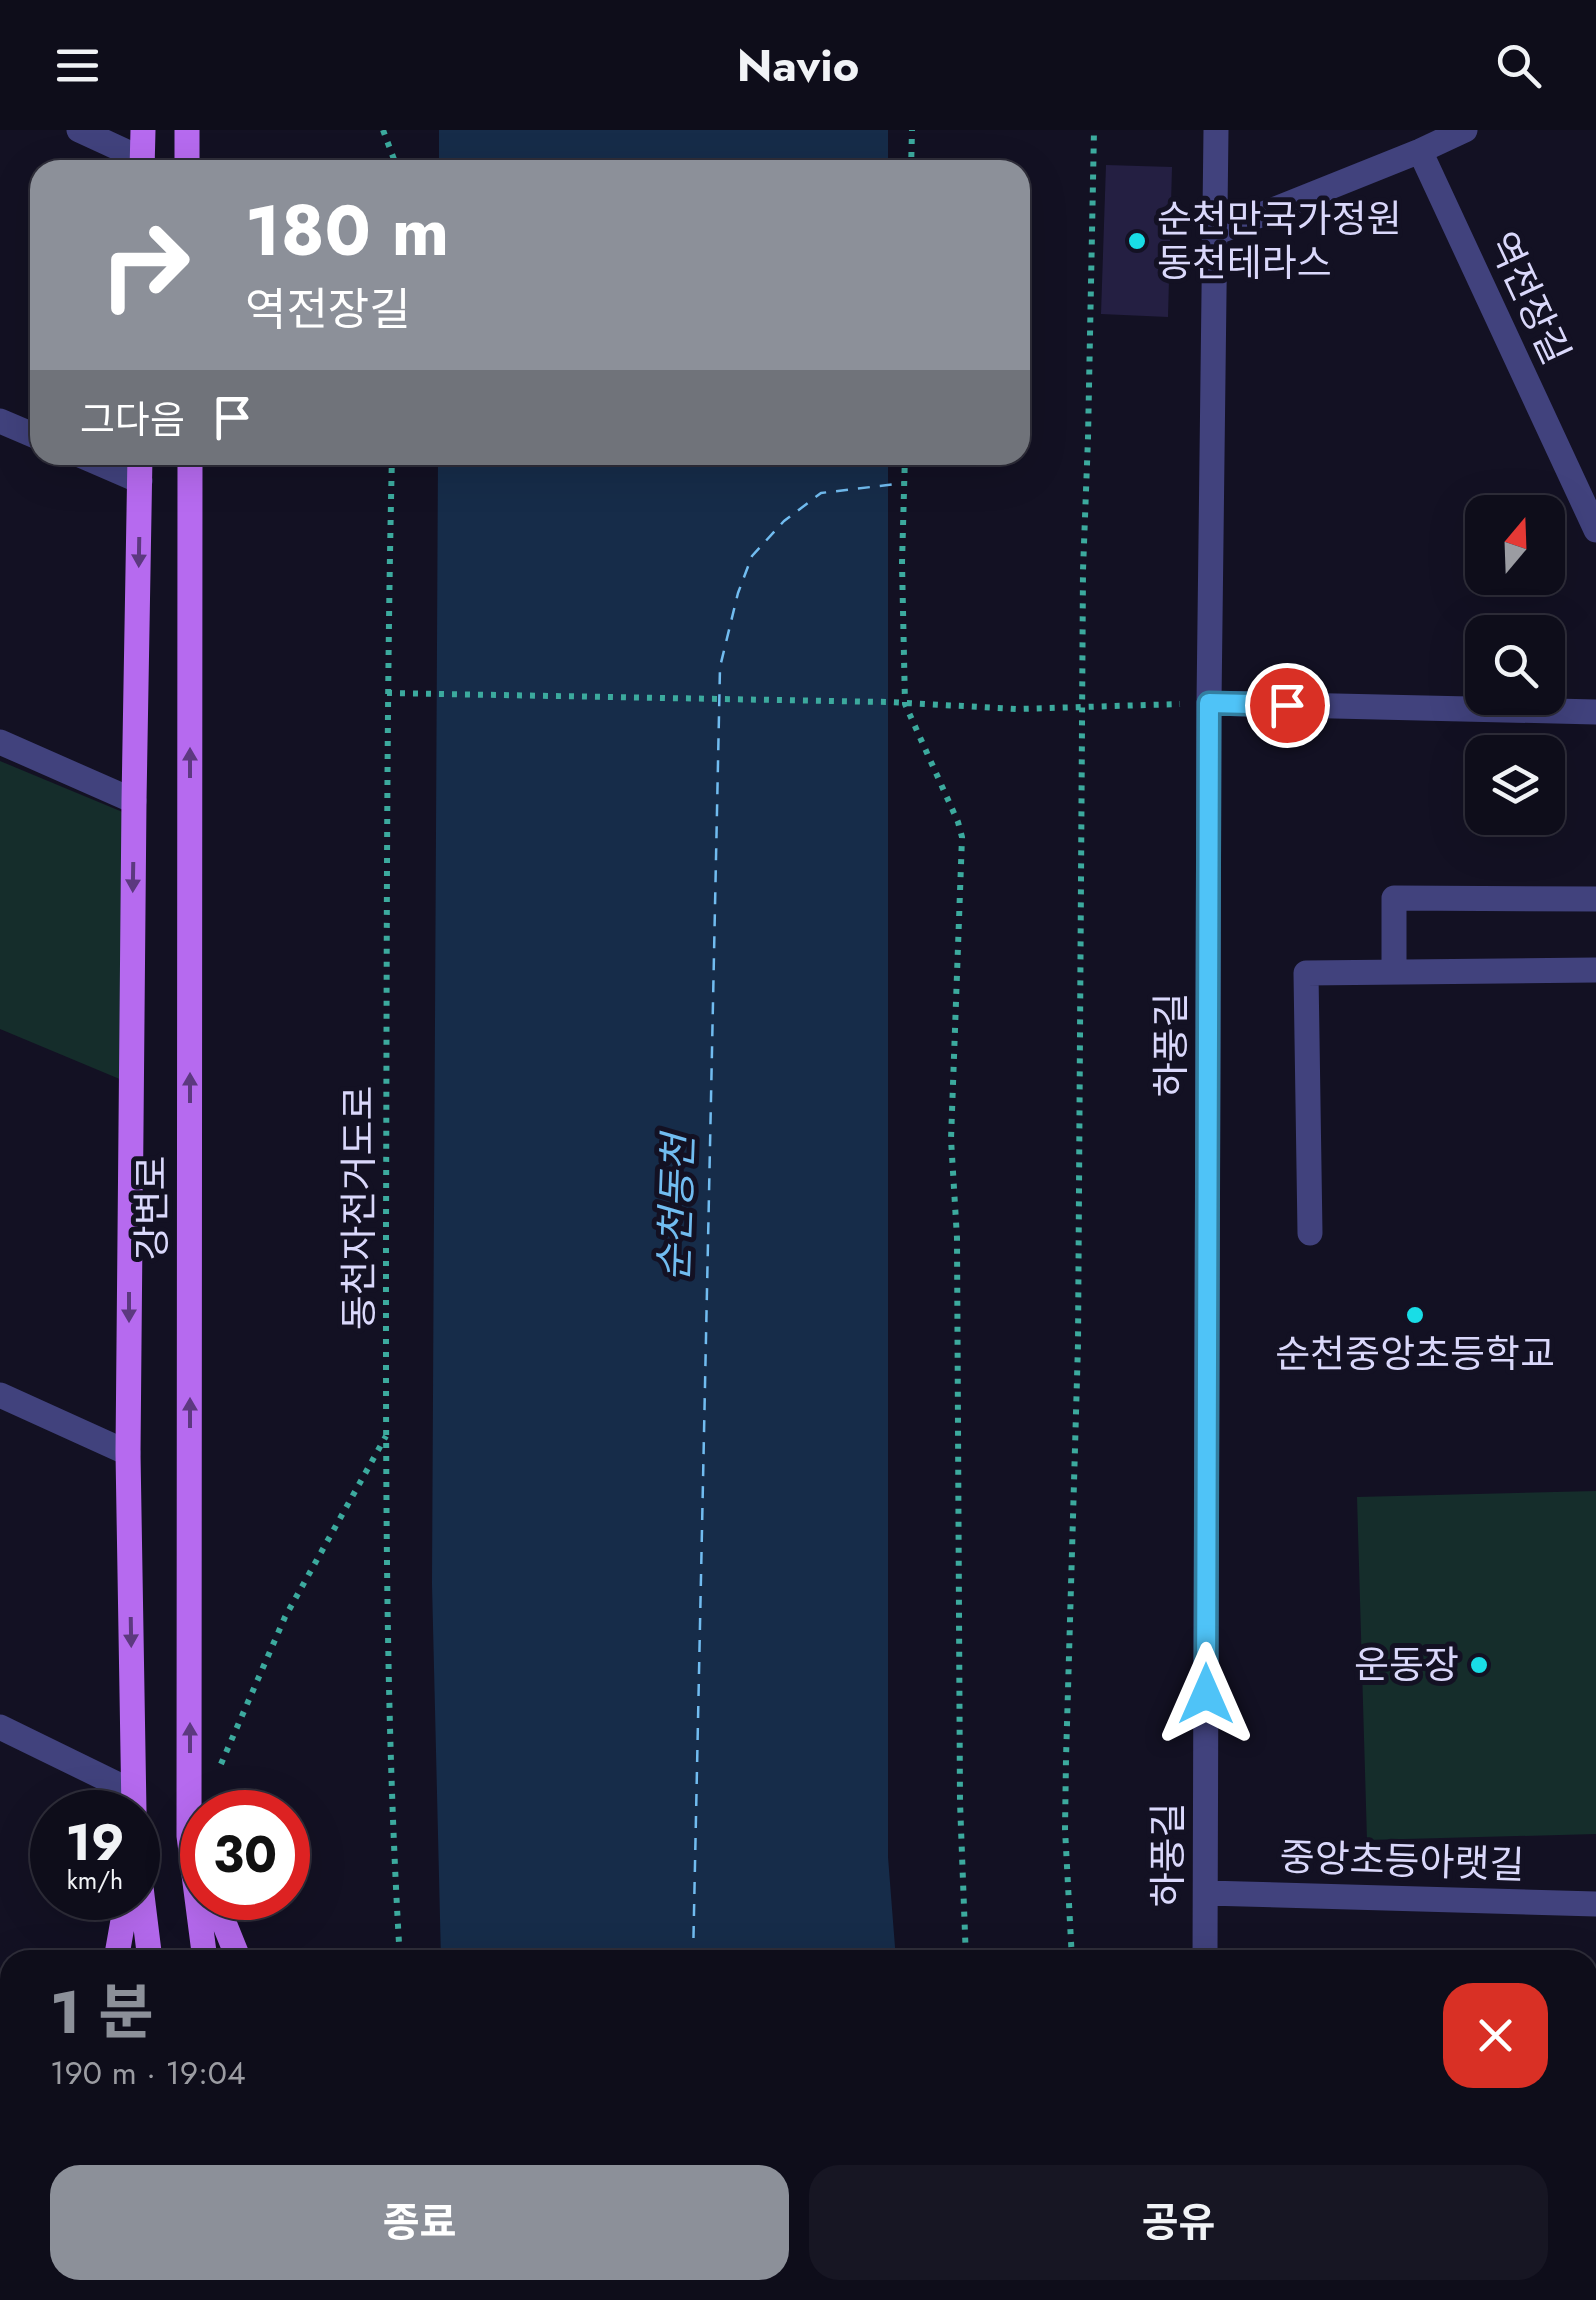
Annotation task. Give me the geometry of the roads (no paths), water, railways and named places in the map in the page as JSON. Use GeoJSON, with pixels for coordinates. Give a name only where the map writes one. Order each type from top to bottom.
{"type":"FeatureCollection","features":[{"type":"Feature","properties":{"kind":"main road"},"geometry":{"type":"LineString","coordinates":[[142,160],[143,130]]}},
{"type":"Feature","properties":{"kind":"main road"},"geometry":{"type":"LineString","coordinates":[[187,130],[188,160]]}},
{"type":"Feature","properties":{"kind":"main road","name":"강변로"},"geometry":{"type":"LineString","coordinates":[[190,465],[190,1790]]}},
{"type":"Feature","properties":{"kind":"main road","name":"강변로"},"geometry":{"type":"LineString","coordinates":[[134,1790],[128,1453],[140,468]]}},
{"type":"Feature","properties":{"kind":"main road"},"geometry":{"type":"LineString","coordinates":[[118,1950],[123,1920]]}},
{"type":"Feature","properties":{"kind":"main road"},"geometry":{"type":"LineString","coordinates":[[145,1920],[149,1950]]}},
{"type":"Feature","properties":{"kind":"main road","name":"강변로"},"geometry":{"type":"LineString","coordinates":[[199,1920],[203,1950]]}},
{"type":"Feature","properties":{"kind":"main road"},"geometry":{"type":"LineString","coordinates":[[223,1920],[235,1950]]}},
{"type":"Feature","properties":{"kind":"street"},"geometry":{"type":"LineString","coordinates":[[78,130],[134,160]]}},
{"type":"Feature","properties":{"kind":"street","name":"하풍길"},"geometry":{"type":"LineString","coordinates":[[1206,1950],[1209,703],[1216,130]]}},
{"type":"Feature","properties":{"kind":"street"},"geometry":{"type":"LineString","coordinates":[[1213,234],[1465,130]]}},
{"type":"Feature","properties":{"kind":"street","name":"역전장길"},"geometry":{"type":"LineString","coordinates":[[1420,151],[1596,530]]}},
{"type":"Feature","properties":{"kind":"street"},"geometry":{"type":"LineString","coordinates":[[0,421],[30,434]]}},
{"type":"Feature","properties":{"kind":"street"},"geometry":{"type":"LineString","coordinates":[[1209,703],[1596,712]]}},
{"type":"Feature","properties":{"kind":"street"},"geometry":{"type":"LineString","coordinates":[[0,742],[134,801]]}},
{"type":"Feature","properties":{"kind":"street"},"geometry":{"type":"LineString","coordinates":[[1394,972],[1394,898],[1596,900]]}},
{"type":"Feature","properties":{"kind":"street"},"geometry":{"type":"LineString","coordinates":[[1310,1232],[1306,973],[1596,970]]}},
{"type":"Feature","properties":{"kind":"street"},"geometry":{"type":"LineString","coordinates":[[0,1395],[128,1453]]}},
{"type":"Feature","properties":{"kind":"street"},"geometry":{"type":"LineString","coordinates":[[0,1727],[113,1790]]}},
{"type":"Feature","properties":{"kind":"street","name":"중앙초등아랫길"},"geometry":{"type":"LineString","coordinates":[[1206,1892],[1596,1904]]}},
{"type":"Feature","properties":{"kind":"water"},"geometry":{"type":"Polygon","coordinates":[[[439,130],[888,130],[888,160],[439,160],[439,130]]]}},
{"type":"Feature","properties":{"kind":"water","name":"순천동천"},"geometry":{"type":"Polygon","coordinates":[[[438,465],[888,465],[888,1857],[895,1950],[441,1950],[432,1584],[438,465]]]}},
{"type":"Feature","properties":{"kind":"place","name":"순천만국가정원 동천테라스"},"geometry":{"type":"Point","coordinates":[1137,241]}},
{"type":"Feature","properties":{"kind":"place","name":"순천중앙초등학교"},"geometry":{"type":"Point","coordinates":[1415,1315]}},
{"type":"Feature","properties":{"kind":"place","name":"운동장"},"geometry":{"type":"Point","coordinates":[1479,1665]}}]}
